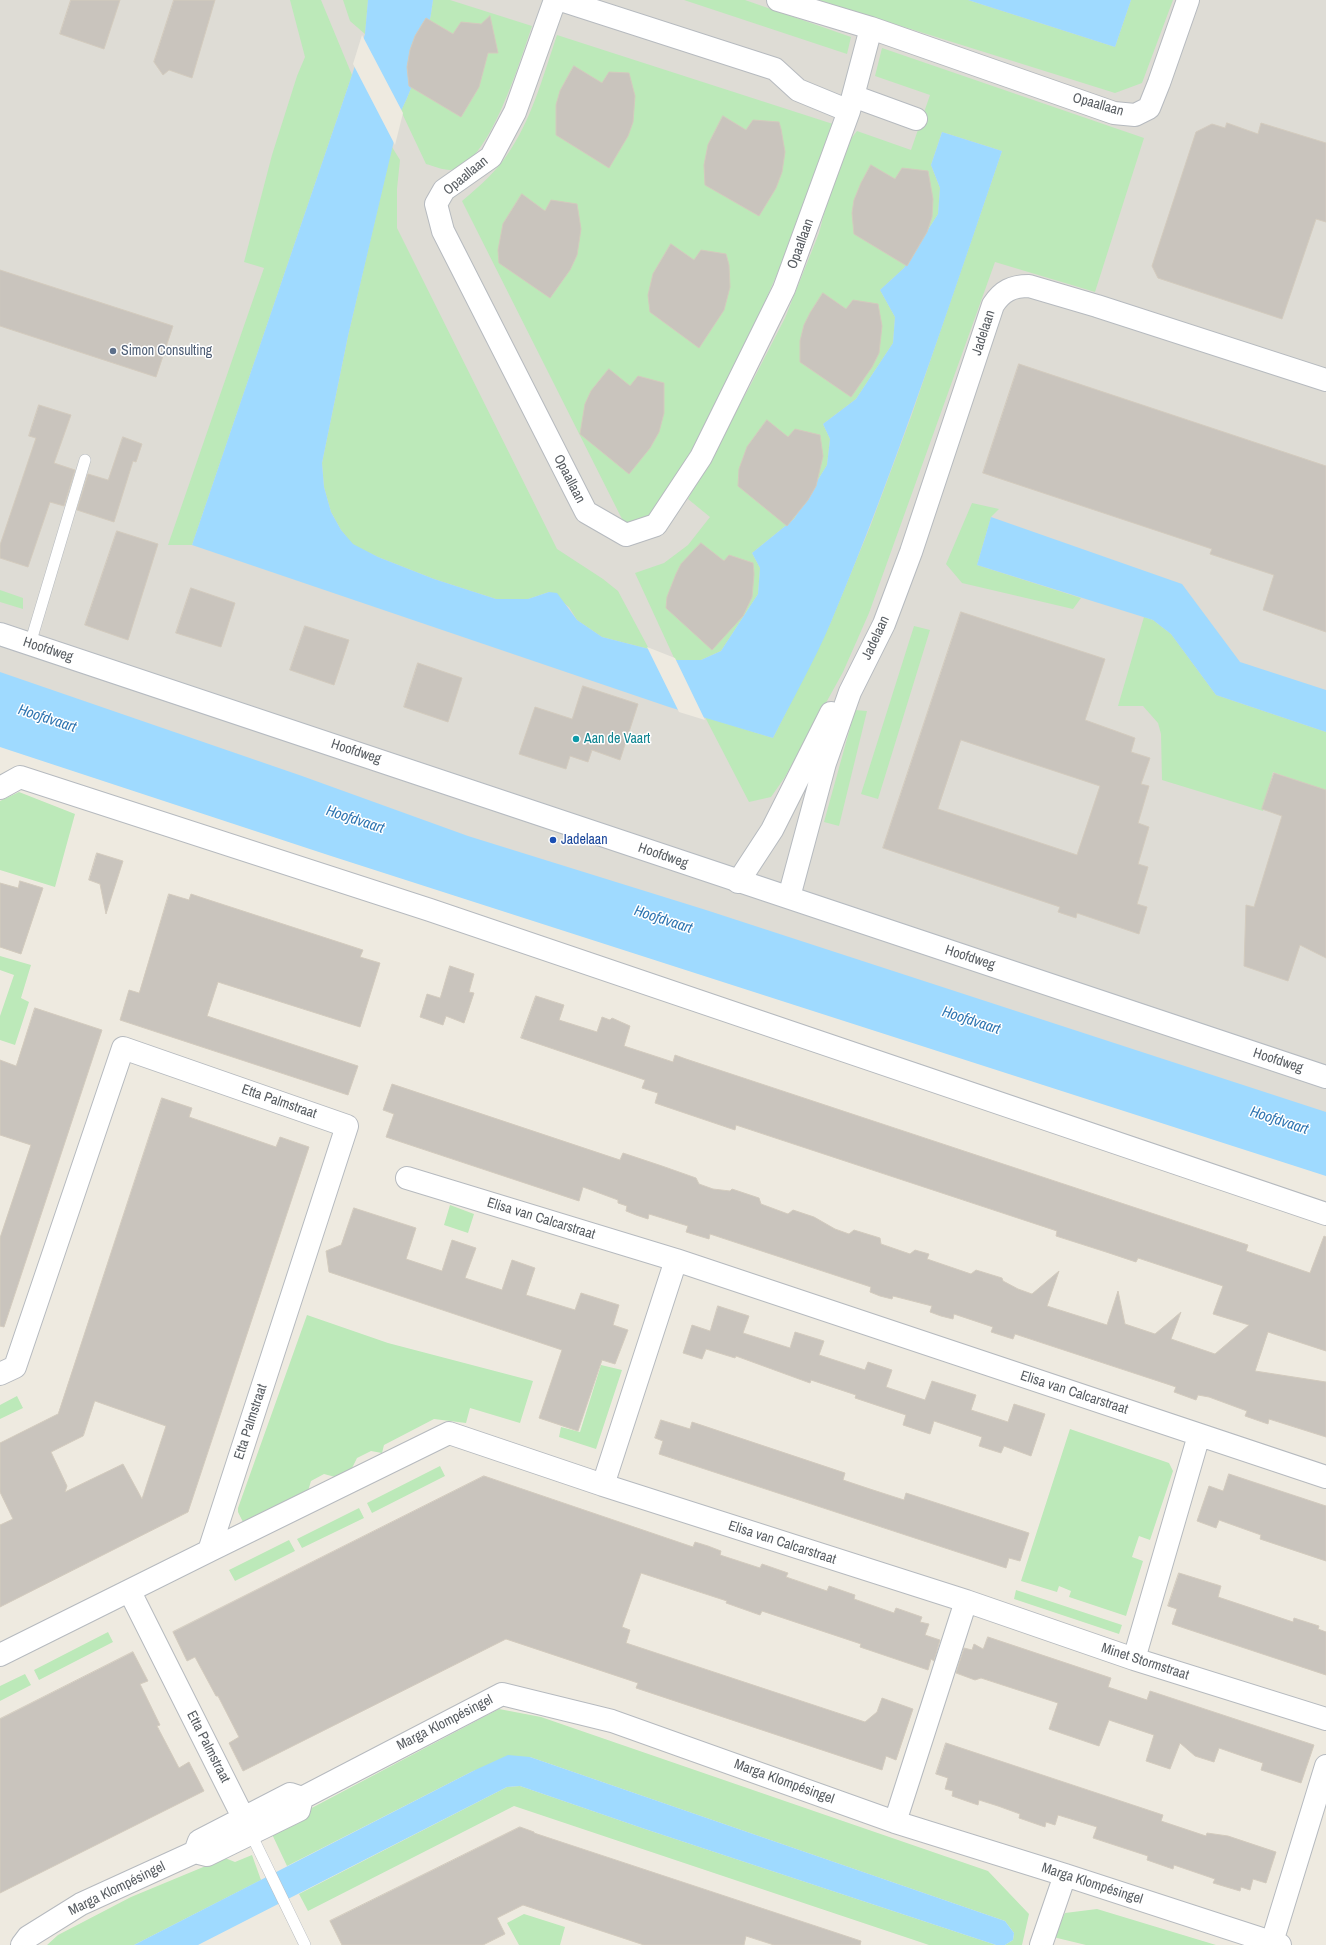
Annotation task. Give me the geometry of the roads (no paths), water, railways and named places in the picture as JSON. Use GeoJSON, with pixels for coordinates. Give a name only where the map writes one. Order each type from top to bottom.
{"type":"FeatureCollection","features":[{"type":"Feature","properties":{"kind":"street","name":"Opaallaan"},"geometry":{"type":"LineString","coordinates":[[555,0],[515,112],[490,156],[444,190],[436,204],[443,231],[586,512],[626,535],[656,525],[701,457],[784,289],[851,104],[871,28]]}},
{"type":"Feature","properties":{"kind":"street"},"geometry":{"type":"LineString","coordinates":[[561,0],[776,69],[798,90],[916,119]]}},
{"type":"Feature","properties":{"kind":"street","name":"Opaallaan"},"geometry":{"type":"LineString","coordinates":[[778,0],[871,28],[1114,113],[1135,115],[1148,108],[1159,83],[1188,0]]}},
{"type":"Feature","properties":{"kind":"street","name":"Jadelaan"},"geometry":{"type":"LineString","coordinates":[[789,897],[825,762],[850,692],[884,624],[911,552],[993,305],[1000,295],[1019,286],[1029,286],[1097,306],[1326,380]]}},
{"type":"Feature","properties":{"kind":"street","name":"Hoofdweg"},"geometry":{"type":"LineString","coordinates":[[0,634],[454,785],[738,882],[789,897],[1326,1077]]}},
{"type":"Feature","properties":{"kind":"street","name":"Jadelaan"},"geometry":{"type":"LineString","coordinates":[[738,882],[772,830],[837,703],[850,692]]}},
{"type":"Feature","properties":{"kind":"street"},"geometry":{"type":"LineString","coordinates":[[0,788],[20,777],[430,910],[1326,1214]]}},
{"type":"Feature","properties":{"kind":"street","name":"Etta Palmstraat"},"geometry":{"type":"LineString","coordinates":[[0,1374],[15,1367],[123,1048],[347,1126],[209,1550]]}},
{"type":"Feature","properties":{"kind":"street","name":"Elisa van Calcarstraat"},"geometry":{"type":"LineString","coordinates":[[407,1178],[676,1260],[1326,1477]]}},
{"type":"Feature","properties":{"kind":"street"},"geometry":{"type":"LineString","coordinates":[[0,1655],[130,1592],[209,1550],[450,1433],[602,1485],[676,1260]]}},
{"type":"Feature","properties":{"kind":"street"},"geometry":{"type":"LineString","coordinates":[[1134,1659],[1199,1435]]}},
{"type":"Feature","properties":{"kind":"street","name":"Elisa van Calcarstraat"},"geometry":{"type":"LineString","coordinates":[[602,1485],[966,1601]]}},
{"type":"Feature","properties":{"kind":"street","name":"Etta Palmstraat"},"geometry":{"type":"LineString","coordinates":[[130,1592],[247,1826]]}},
{"type":"Feature","properties":{"kind":"street"},"geometry":{"type":"LineString","coordinates":[[895,1822],[966,1601]]}},
{"type":"Feature","properties":{"kind":"street","name":"Minet Stormstraat"},"geometry":{"type":"LineString","coordinates":[[966,1601],[1134,1659],[1326,1719]]}},
{"type":"Feature","properties":{"kind":"street","name":"Marga Klompésingel"},"geometry":{"type":"LineString","coordinates":[[22,1945],[28,1937],[81,1904],[195,1852],[207,1855],[247,1826],[299,1810],[302,1798],[502,1694],[612,1721],[895,1822],[1065,1875],[1276,1944]]}},
{"type":"Feature","properties":{"kind":"street"},"geometry":{"type":"LineString","coordinates":[[1276,1944],[1326,1766]]}},
{"type":"Feature","properties":{"kind":"street"},"geometry":{"type":"LineString","coordinates":[[1041,1945],[1065,1875]]}},
{"type":"Feature","properties":{"kind":"lane"},"geometry":{"type":"LineString","coordinates":[[30,644],[85,460]]}},
{"type":"Feature","properties":{"kind":"lane"},"geometry":{"type":"LineString","coordinates":[[247,1826],[305,1945]]}},
{"type":"Feature","properties":{"kind":"water"},"geometry":{"type":"Polygon","coordinates":[[[368,0],[433,0],[422,57],[401,111],[348,336],[322,463],[324,487],[331,512],[341,530],[353,544],[378,557],[434,579],[496,599],[528,599],[549,592],[557,593],[577,620],[602,637],[649,649],[675,660],[701,660],[721,651],[758,594],[760,568],[752,553],[794,519],[827,465],[830,439],[823,424],[856,399],[893,343],[895,317],[880,290],[904,268],[938,214],[940,188],[931,165],[942,132],[1002,151],[921,388],[878,506],[831,622],[773,738],[669,707],[192,545],[352,75],[365,34],[368,0]]]}},
{"type":"Feature","properties":{"kind":"water"},"geometry":{"type":"Polygon","coordinates":[[[968,0],[1131,0],[1115,47],[968,0]]]}},
{"type":"Feature","properties":{"kind":"water"},"geometry":{"type":"Polygon","coordinates":[[[991,517],[1182,584],[1240,662],[1326,690],[1326,732],[1216,695],[1171,634],[1153,620],[977,565],[991,517]]]}},
{"type":"Feature","properties":{"kind":"water","name":"Hoofdvaart"},"geometry":{"type":"Polygon","coordinates":[[[0,672],[302,776],[468,836],[706,910],[1326,1112],[1326,1176],[328,855],[0,747],[0,672]]]}},
{"type":"Feature","properties":{"kind":"water"},"geometry":{"type":"Polygon","coordinates":[[[508,1755],[530,1757],[1005,1921],[1014,1933],[1013,1940],[1005,1945],[996,1945],[520,1786],[507,1787],[198,1945],[134,1945],[473,1771],[508,1755]]]}},
{"type":"Feature","properties":{"kind":"place","name":"Simon Consulting"},"geometry":{"type":"Point","coordinates":[113,351]}},
{"type":"Feature","properties":{"kind":"place","name":"Aan de Vaart"},"geometry":{"type":"Point","coordinates":[576,739]}},
{"type":"Feature","properties":{"kind":"place","name":"Jadelaan"},"geometry":{"type":"Point","coordinates":[553,840]}}]}
